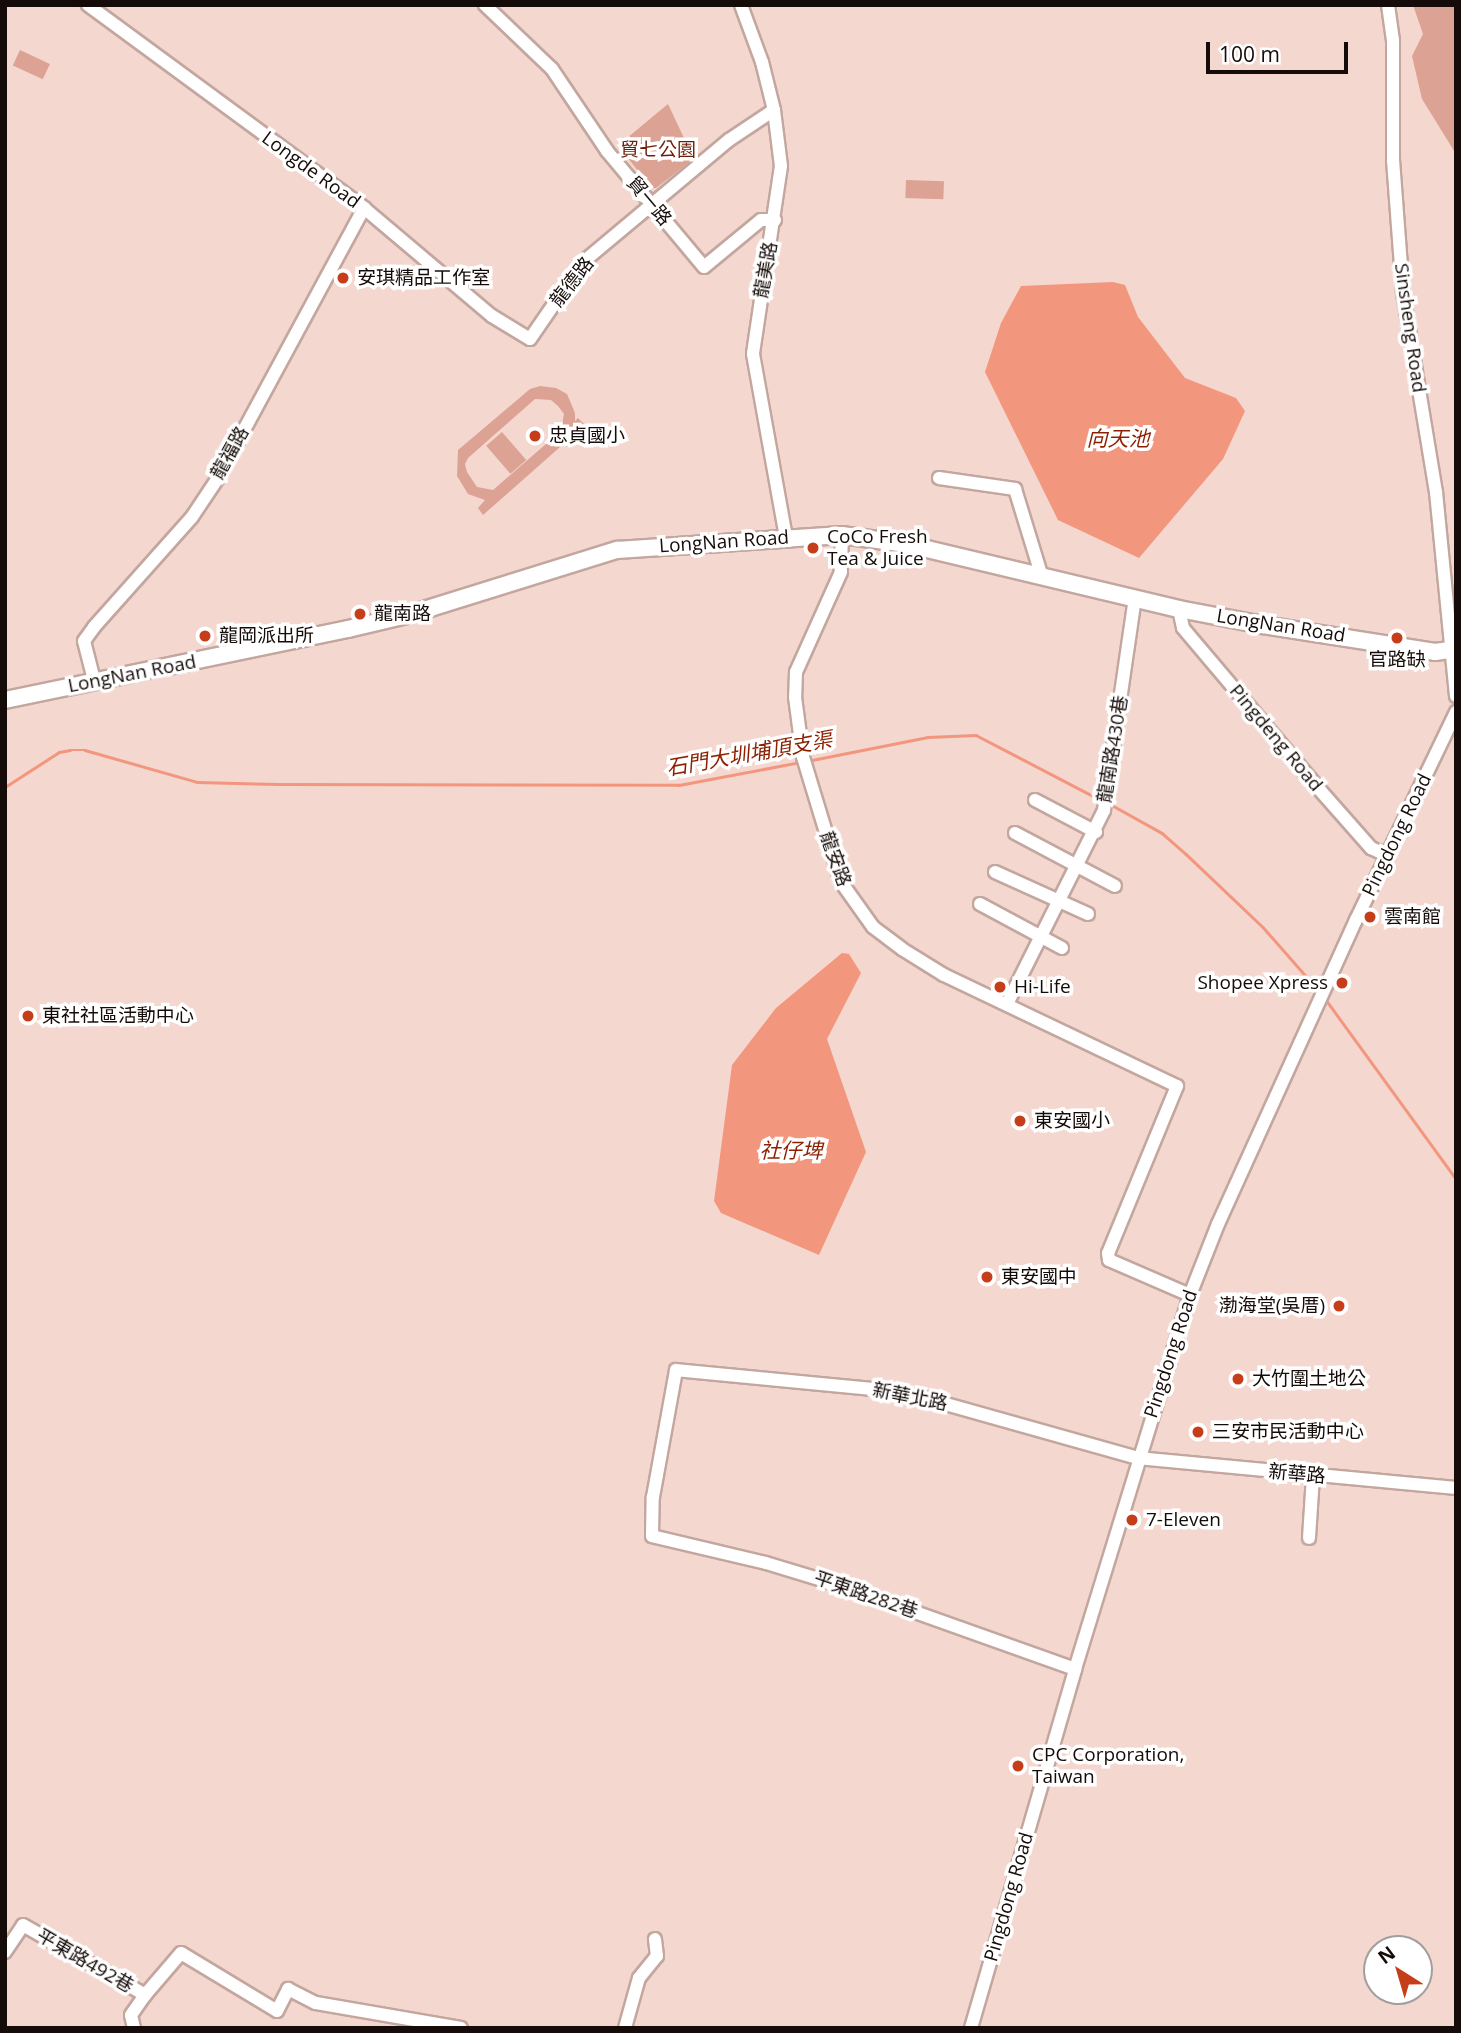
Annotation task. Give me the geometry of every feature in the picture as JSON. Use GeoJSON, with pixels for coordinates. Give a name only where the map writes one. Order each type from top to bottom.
{"type":"FeatureCollection","features":[{"type":"Feature","properties":{"kind":"main road","name":"LongNan Road"},"geometry":{"type":"LineString","coordinates":[[5,700],[411,614],[617,550],[842,535],[885,540],[1041,574],[1179,609],[1435,652],[1453,649]]}},
{"type":"Feature","properties":{"kind":"street","name":"Longde Road"},"geometry":{"type":"LineString","coordinates":[[88,5],[364,208],[492,316],[530,339],[583,262],[651,203]]}},
{"type":"Feature","properties":{"kind":"street","name":"貿一路"},"geometry":{"type":"LineString","coordinates":[[485,5],[552,69],[607,150],[704,267],[761,220],[775,220]]}},
{"type":"Feature","properties":{"kind":"street","name":"龍美路"},"geometry":{"type":"LineString","coordinates":[[741,5],[762,62],[774,110],[781,166],[753,354],[786,537]]}},
{"type":"Feature","properties":{"kind":"street","name":"Sinsheng Road"},"geometry":{"type":"LineString","coordinates":[[1388,5],[1393,40],[1393,160],[1403,293],[1436,492],[1453,649]]}},
{"type":"Feature","properties":{"kind":"street"},"geometry":{"type":"LineString","coordinates":[[651,203],[729,140],[774,110]]}},
{"type":"Feature","properties":{"kind":"street","name":"龍福路"},"geometry":{"type":"LineString","coordinates":[[94,680],[84,641],[192,517],[205,498],[364,208]]}},
{"type":"Feature","properties":{"kind":"street"},"geometry":{"type":"LineString","coordinates":[[939,478],[1015,489],[1041,574]]}},
{"type":"Feature","properties":{"kind":"street","name":"龍安路"},"geometry":{"type":"LineString","coordinates":[[842,535],[841,572],[796,673],[795,697],[804,759],[835,867],[862,915],[902,949],[944,975],[1177,1086],[1108,1253],[1110,1260],[1189,1295]]}},
{"type":"Feature","properties":{"kind":"street","name":"龍南路430巷"},"geometry":{"type":"LineString","coordinates":[[1007,1004],[1096,832],[1106,802],[1135,597]]}},
{"type":"Feature","properties":{"kind":"street","name":"Pingdeng Road"},"geometry":{"type":"LineString","coordinates":[[1179,609],[1183,628],[1319,789],[1371,848],[1388,856]]}},
{"type":"Feature","properties":{"kind":"street"},"geometry":{"type":"LineString","coordinates":[[1453,649],[1456,696]]}},
{"type":"Feature","properties":{"kind":"street","name":"Pingdong Road"},"geometry":{"type":"LineString","coordinates":[[971,2028],[1075,1669],[1189,1295],[1218,1224],[1456,712]]}},
{"type":"Feature","properties":{"kind":"street"},"geometry":{"type":"LineString","coordinates":[[1035,800],[1096,832]]}},
{"type":"Feature","properties":{"kind":"street"},"geometry":{"type":"LineString","coordinates":[[1015,833],[1115,886]]}},
{"type":"Feature","properties":{"kind":"street"},"geometry":{"type":"LineString","coordinates":[[995,872],[1088,914]]}},
{"type":"Feature","properties":{"kind":"street"},"geometry":{"type":"LineString","coordinates":[[980,904],[1062,947]]}},
{"type":"Feature","properties":{"kind":"street","name":"新華北路"},"geometry":{"type":"LineString","coordinates":[[652,1536],[653,1497],[676,1370],[904,1392],[1138,1458]]}},
{"type":"Feature","properties":{"kind":"street","name":"新華路"},"geometry":{"type":"LineString","coordinates":[[1138,1458],[1456,1488]]}},
{"type":"Feature","properties":{"kind":"street"},"geometry":{"type":"LineString","coordinates":[[1309,1538],[1313,1476]]}},
{"type":"Feature","properties":{"kind":"street","name":"平東路282巷"},"geometry":{"type":"LineString","coordinates":[[652,1536],[766,1563],[845,1587],[1075,1669]]}},
{"type":"Feature","properties":{"kind":"street","name":"平東路492巷"},"geometry":{"type":"LineString","coordinates":[[5,1952],[23,1925],[145,1995],[181,1953],[277,2011],[288,1989],[316,2003],[461,2028]]}},
{"type":"Feature","properties":{"kind":"street"},"geometry":{"type":"LineString","coordinates":[[625,2028],[639,1978],[657,1956],[655,1939]]}},
{"type":"Feature","properties":{"kind":"street"},"geometry":{"type":"LineString","coordinates":[[134,2028],[131,2015],[145,1995]]}},
{"type":"Feature","properties":{"kind":"green space"},"geometry":{"type":"Polygon","coordinates":[[[1413,5],[1456,5],[1456,154],[1422,99],[1412,56],[1423,34],[1413,5]]]}},
{"type":"Feature","properties":{"kind":"green space"},"geometry":{"type":"Polygon","coordinates":[[[20,50],[50,64],[43,79],[13,65],[20,50]]]}},
{"type":"Feature","properties":{"kind":"green space","name":"貿七公園"},"geometry":{"type":"Polygon","coordinates":[[[668,104],[691,153],[691,161],[656,188],[651,188],[621,149],[621,143],[668,104]]]}},
{"type":"Feature","properties":{"kind":"green space"},"geometry":{"type":"Polygon","coordinates":[[[906,180],[944,181],[943,199],[905,198],[906,180]]]}},
{"type":"Feature","properties":{"kind":"green space"},"geometry":{"type":"Polygon","coordinates":[[[540,386],[556,388],[567,394],[575,413],[575,421],[578,418],[585,425],[483,515],[478,508],[485,500],[468,494],[457,476],[458,450],[530,389],[540,386]],[[535,399],[468,458],[465,464],[467,472],[477,487],[493,490],[561,431],[564,414],[551,400],[535,399]]]}},
{"type":"Feature","properties":{"kind":"green space"},"geometry":{"type":"Polygon","coordinates":[[[502,432],[526,460],[510,474],[486,446],[502,432]]]}},
{"type":"Feature","properties":{"kind":"water","name":"向天池"},"geometry":{"type":"Polygon","coordinates":[[[1113,282],[1125,285],[1138,317],[1185,378],[1236,398],[1245,411],[1223,459],[1139,558],[1058,520],[985,372],[1001,323],[1021,286],[1113,282]]]}},
{"type":"Feature","properties":{"kind":"water","name":"社仔埤"},"geometry":{"type":"Polygon","coordinates":[[[842,953],[849,954],[861,973],[827,1039],[866,1152],[819,1255],[721,1213],[714,1201],[732,1065],[776,1008],[842,953]]]}},
{"type":"Feature","properties":{"kind":"waterway","name":"石門大圳埔頂支渠"},"geometry":{"type":"LineString","coordinates":[[807,761],[928,737],[976,735],[1101,800]]}},
{"type":"Feature","properties":{"kind":"waterway","name":"石門大圳埔頂支渠"},"geometry":{"type":"LineString","coordinates":[[5,787],[59,752],[70,750],[85,750],[197,782],[278,784],[679,785],[801,762]]}},
{"type":"Feature","properties":{"kind":"waterway","name":"石門大圳埔頂支渠"},"geometry":{"type":"LineString","coordinates":[[1110,804],[1162,833],[1186,854],[1263,927],[1320,992]]}},
{"type":"Feature","properties":{"kind":"waterway"},"geometry":{"type":"LineString","coordinates":[[1324,997],[1456,1179]]}},
{"type":"Feature","properties":{"kind":"place","name":"安琪精品工作室"},"geometry":{"type":"Point","coordinates":[343,278]}},
{"type":"Feature","properties":{"kind":"place","name":"忠貞國小"},"geometry":{"type":"Point","coordinates":[535,436]}},
{"type":"Feature","properties":{"kind":"place","name":"CoCo Fresh Tea & Juice"},"geometry":{"type":"Point","coordinates":[813,548]}},
{"type":"Feature","properties":{"kind":"place","name":"龍南路"},"geometry":{"type":"Point","coordinates":[360,614]}},
{"type":"Feature","properties":{"kind":"place","name":"龍岡派出所"},"geometry":{"type":"Point","coordinates":[205,636]}},
{"type":"Feature","properties":{"kind":"place","name":"官路缺"},"geometry":{"type":"Point","coordinates":[1397,638]}},
{"type":"Feature","properties":{"kind":"place","name":"雲南館"},"geometry":{"type":"Point","coordinates":[1370,917]}},
{"type":"Feature","properties":{"kind":"place","name":"Shopee Xpress"},"geometry":{"type":"Point","coordinates":[1342,983]}},
{"type":"Feature","properties":{"kind":"place","name":"Hi-Life"},"geometry":{"type":"Point","coordinates":[1000,987]}},
{"type":"Feature","properties":{"kind":"place","name":"東社社區活動中心"},"geometry":{"type":"Point","coordinates":[28,1016]}},
{"type":"Feature","properties":{"kind":"place","name":"東安國小"},"geometry":{"type":"Point","coordinates":[1020,1121]}},
{"type":"Feature","properties":{"kind":"place","name":"東安國中"},"geometry":{"type":"Point","coordinates":[987,1277]}},
{"type":"Feature","properties":{"kind":"place","name":"渤海堂(吳厝)"},"geometry":{"type":"Point","coordinates":[1339,1306]}},
{"type":"Feature","properties":{"kind":"place","name":"大竹圍土地公"},"geometry":{"type":"Point","coordinates":[1238,1379]}},
{"type":"Feature","properties":{"kind":"place","name":"三安市民活動中心"},"geometry":{"type":"Point","coordinates":[1198,1432]}},
{"type":"Feature","properties":{"kind":"place","name":"7-Eleven"},"geometry":{"type":"Point","coordinates":[1132,1520]}},
{"type":"Feature","properties":{"kind":"place","name":"CPC Corporation, Taiwan"},"geometry":{"type":"Point","coordinates":[1018,1766]}}]}
